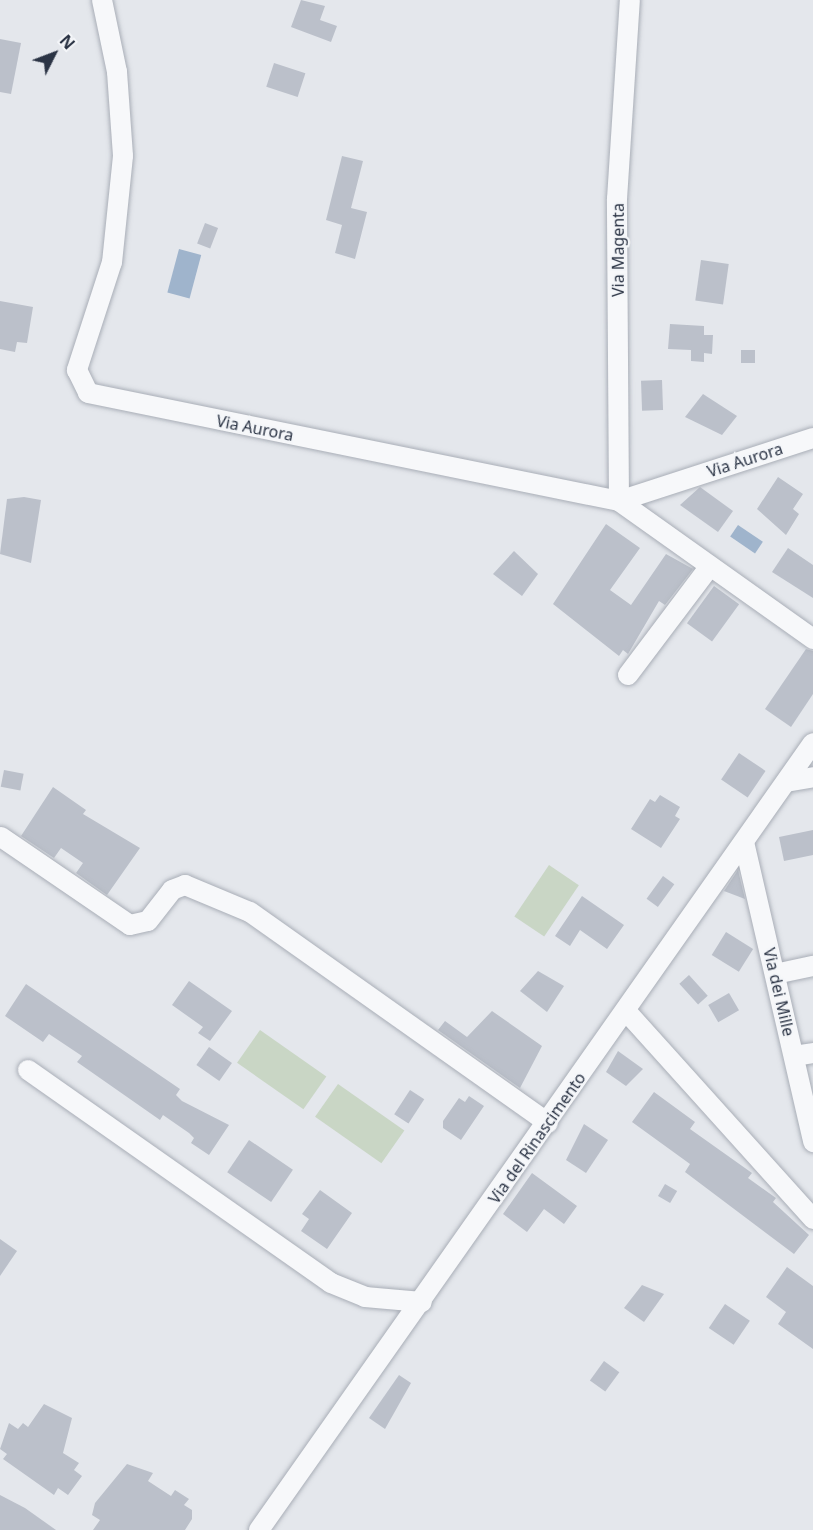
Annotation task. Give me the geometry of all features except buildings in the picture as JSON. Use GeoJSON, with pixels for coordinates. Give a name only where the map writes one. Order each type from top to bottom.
{"type":"FeatureCollection","features":[{"type":"Feature","properties":{"kind":"street","name":"Via Aurora"},"geometry":{"type":"LineString","coordinates":[[102,0],[117,72],[122,186],[108,278],[77,370],[85,390],[619,501],[813,438]]}},
{"type":"Feature","properties":{"kind":"street","name":"Via Magenta"},"geometry":{"type":"LineString","coordinates":[[619,501],[617,199],[630,0]]}},
{"type":"Feature","properties":{"kind":"street"},"geometry":{"type":"LineString","coordinates":[[619,501],[813,639]]}},
{"type":"Feature","properties":{"kind":"street"},"geometry":{"type":"LineString","coordinates":[[628,675],[710,566]]}},
{"type":"Feature","properties":{"kind":"street","name":"Via del Rinascimento"},"geometry":{"type":"LineString","coordinates":[[259,1530],[422,1302],[813,743]]}},
{"type":"Feature","properties":{"kind":"street"},"geometry":{"type":"LineString","coordinates":[[786,782],[813,777]]}},
{"type":"Feature","properties":{"kind":"street"},"geometry":{"type":"LineString","coordinates":[[1,837],[130,925],[144,925],[172,890],[185,885],[250,912],[548,1123]]}},
{"type":"Feature","properties":{"kind":"street","name":"Via dei Mille"},"geometry":{"type":"LineString","coordinates":[[744,842],[813,1142]]}},
{"type":"Feature","properties":{"kind":"street"},"geometry":{"type":"LineString","coordinates":[[775,974],[813,966]]}},
{"type":"Feature","properties":{"kind":"street"},"geometry":{"type":"LineString","coordinates":[[626,1011],[813,1219]]}},
{"type":"Feature","properties":{"kind":"street"},"geometry":{"type":"LineString","coordinates":[[794,1056],[813,1053]]}},
{"type":"Feature","properties":{"kind":"street"},"geometry":{"type":"LineString","coordinates":[[28,1070],[337,1286],[365,1297],[422,1302]]}},
{"type":"Feature","properties":{"kind":"green space"},"geometry":{"type":"Polygon","coordinates":[[[549,865],[579,885],[544,937],[514,916],[549,865]]]}},
{"type":"Feature","properties":{"kind":"green space"},"geometry":{"type":"Polygon","coordinates":[[[260,1030],[326,1076],[303,1109],[237,1063],[260,1030]]]}},
{"type":"Feature","properties":{"kind":"green space"},"geometry":{"type":"Polygon","coordinates":[[[338,1084],[404,1130],[381,1163],[315,1117],[338,1084]]]}},
{"type":"Feature","properties":{"kind":"water"},"geometry":{"type":"Polygon","coordinates":[[[179,249],[201,255],[190,298],[167,292],[179,249]]]}},
{"type":"Feature","properties":{"kind":"water"},"geometry":{"type":"Polygon","coordinates":[[[738,525],[763,542],[755,553],[730,537],[738,525]]]}}]}
